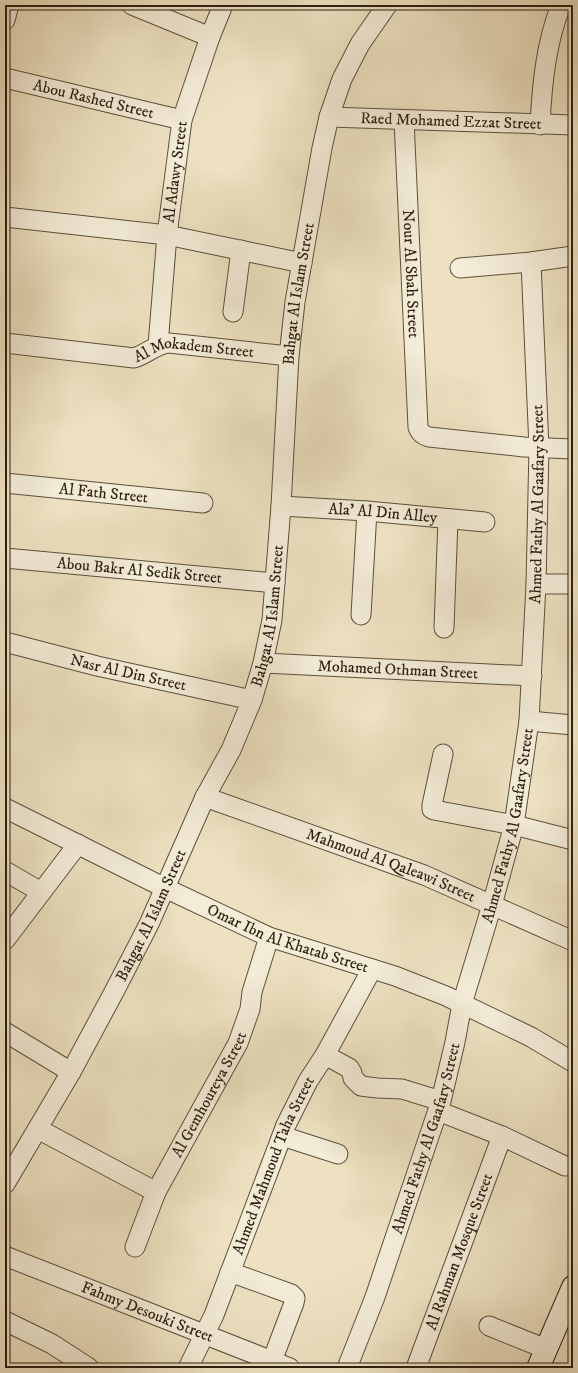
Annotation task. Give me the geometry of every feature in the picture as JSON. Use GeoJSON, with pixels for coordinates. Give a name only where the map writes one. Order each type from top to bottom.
{"type":"FeatureCollection","features":[{"type":"Feature","properties":{"kind":"street"},"geometry":{"type":"LineString","coordinates":[[5,20],[9,5]]}},
{"type":"Feature","properties":{"kind":"street"},"geometry":{"type":"LineString","coordinates":[[132,5],[210,36]]}},
{"type":"Feature","properties":{"kind":"street","name":"Al Adawy Street"},"geometry":{"type":"LineString","coordinates":[[158,345],[167,235],[182,120],[210,36],[223,5]]}},
{"type":"Feature","properties":{"kind":"street","name":"Bahgat Al Islam Street"},"geometry":{"type":"LineString","coordinates":[[5,1184],[72,1072],[149,924],[205,797],[231,750],[252,700],[263,663],[272,620],[281,506],[289,356],[295,302],[329,117],[342,79],[360,44],[388,5]]}},
{"type":"Feature","properties":{"kind":"street"},"geometry":{"type":"LineString","coordinates":[[540,125],[542,86],[548,48],[561,5]]}},
{"type":"Feature","properties":{"kind":"street","name":"Abou Rashed Street"},"geometry":{"type":"LineString","coordinates":[[5,78],[182,120]]}},
{"type":"Feature","properties":{"kind":"street","name":"Raed Mohamed Ezzat Street"},"geometry":{"type":"LineString","coordinates":[[329,117],[573,125]]}},
{"type":"Feature","properties":{"kind":"street","name":"Nour Al Sbah Street"},"geometry":{"type":"LineString","coordinates":[[404,120],[418,427],[420,432],[429,437],[540,448]]}},
{"type":"Feature","properties":{"kind":"street"},"geometry":{"type":"LineString","coordinates":[[5,217],[167,235],[302,263]]}},
{"type":"Feature","properties":{"kind":"street"},"geometry":{"type":"LineString","coordinates":[[233,312],[241,250]]}},
{"type":"Feature","properties":{"kind":"street"},"geometry":{"type":"LineString","coordinates":[[460,268],[531,262],[573,256]]}},
{"type":"Feature","properties":{"kind":"street","name":"Ahmed Fathy Al Gaafary Street"},"geometry":{"type":"LineString","coordinates":[[347,1368],[375,1297],[439,1106],[455,1042],[462,1004],[514,825],[529,721],[536,584],[540,448],[531,262]]}},
{"type":"Feature","properties":{"kind":"street","name":"Al Mokadem Street"},"geometry":{"type":"LineString","coordinates":[[5,343],[134,358],[144,355],[158,345],[169,343],[289,356]]}},
{"type":"Feature","properties":{"kind":"street"},"geometry":{"type":"LineString","coordinates":[[540,448],[573,449]]}},
{"type":"Feature","properties":{"kind":"street","name":"Al Fath Street"},"geometry":{"type":"LineString","coordinates":[[5,484],[202,502]]}},
{"type":"Feature","properties":{"kind":"street","name":"Ala' Al Din Alley"},"geometry":{"type":"LineString","coordinates":[[281,506],[367,511],[485,522]]}},
{"type":"Feature","properties":{"kind":"street"},"geometry":{"type":"LineString","coordinates":[[361,616],[367,511]]}},
{"type":"Feature","properties":{"kind":"street"},"geometry":{"type":"LineString","coordinates":[[444,628],[448,518]]}},
{"type":"Feature","properties":{"kind":"street","name":"Abou Bakr Al Sedik Street"},"geometry":{"type":"LineString","coordinates":[[5,558],[275,583]]}},
{"type":"Feature","properties":{"kind":"street"},"geometry":{"type":"LineString","coordinates":[[536,584],[573,584]]}},
{"type":"Feature","properties":{"kind":"street","name":"Nasr Al Din Street"},"geometry":{"type":"LineString","coordinates":[[5,642],[97,666],[252,700]]}},
{"type":"Feature","properties":{"kind":"street","name":"Mohamed Othman Street"},"geometry":{"type":"LineString","coordinates":[[263,663],[532,676]]}},
{"type":"Feature","properties":{"kind":"street"},"geometry":{"type":"LineString","coordinates":[[529,721],[573,725]]}},
{"type":"Feature","properties":{"kind":"street"},"geometry":{"type":"LineString","coordinates":[[443,754],[432,809],[514,825],[573,840]]}},
{"type":"Feature","properties":{"kind":"street","name":"Mahmoud Al Qaleawi Street"},"geometry":{"type":"LineString","coordinates":[[205,797],[424,875],[573,941]]}},
{"type":"Feature","properties":{"kind":"street","name":"Omar Ibn Al Khatab Street"},"geometry":{"type":"LineString","coordinates":[[5,808],[165,888],[269,936],[402,979],[462,1004],[531,1037],[573,1062]]}},
{"type":"Feature","properties":{"kind":"street"},"geometry":{"type":"LineString","coordinates":[[5,940],[78,844]]}},
{"type":"Feature","properties":{"kind":"street"},"geometry":{"type":"LineString","coordinates":[[5,871],[41,892]]}},
{"type":"Feature","properties":{"kind":"street","name":"Al Gemhoureya Street"},"geometry":{"type":"LineString","coordinates":[[135,1247],[156,1192],[238,1043],[250,1009],[252,992],[269,936]]}},
{"type":"Feature","properties":{"kind":"street","name":"Ahmed Mahmoud Taha Street"},"geometry":{"type":"LineString","coordinates":[[188,1368],[214,1315],[286,1125],[308,1081],[325,1055],[372,969]]}},
{"type":"Feature","properties":{"kind":"street"},"geometry":{"type":"LineString","coordinates":[[5,1032],[72,1072]]}},
{"type":"Feature","properties":{"kind":"street"},"geometry":{"type":"LineString","coordinates":[[325,1055],[349,1068],[354,1078],[361,1086],[402,1090],[565,1166]]}},
{"type":"Feature","properties":{"kind":"street"},"geometry":{"type":"LineString","coordinates":[[38,1129],[156,1192]]}},
{"type":"Feature","properties":{"kind":"street"},"geometry":{"type":"LineString","coordinates":[[282,1136],[338,1154]]}},
{"type":"Feature","properties":{"kind":"street","name":"Al Rahman Mosque Street"},"geometry":{"type":"LineString","coordinates":[[416,1368],[502,1136]]}},
{"type":"Feature","properties":{"kind":"street","name":"Fahmy Desouki Street"},"geometry":{"type":"LineString","coordinates":[[5,1256],[290,1368]]}},
{"type":"Feature","properties":{"kind":"street"},"geometry":{"type":"LineString","coordinates":[[230,1272],[291,1294],[295,1298],[272,1361]]}},
{"type":"Feature","properties":{"kind":"street"},"geometry":{"type":"LineString","coordinates":[[489,1326],[542,1359],[573,1287]]}},
{"type":"Feature","properties":{"kind":"street"},"geometry":{"type":"LineString","coordinates":[[5,1321],[52,1344],[89,1368]]}}]}
